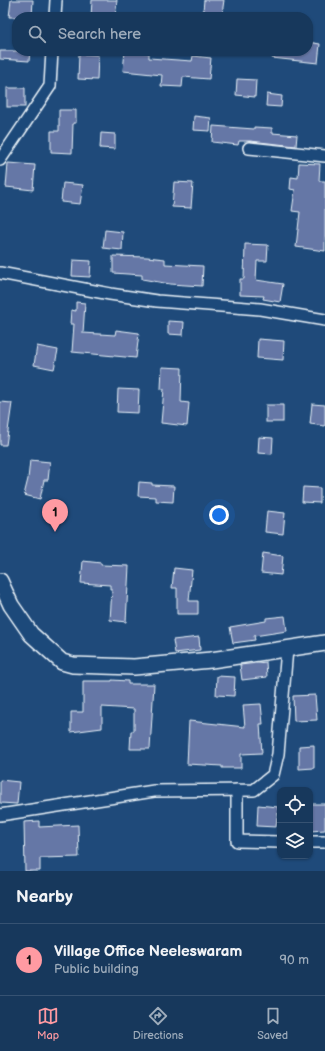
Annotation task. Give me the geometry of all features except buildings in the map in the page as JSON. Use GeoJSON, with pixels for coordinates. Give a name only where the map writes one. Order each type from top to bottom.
{"type":"FeatureCollection","features":[{"type":"Feature","properties":{"kind":"main road"},"geometry":{"type":"LineString","coordinates":[[0,581],[11,605],[31,634],[62,662],[73,665],[134,667],[211,660],[325,643]]}},
{"type":"Feature","properties":{"kind":"street"},"geometry":{"type":"LineString","coordinates":[[55,12],[56,0]]}},
{"type":"Feature","properties":{"kind":"street"},"geometry":{"type":"LineString","coordinates":[[0,160],[50,86],[52,56]]}},
{"type":"Feature","properties":{"kind":"street"},"geometry":{"type":"LineString","coordinates":[[249,148],[325,156]]}},
{"type":"Feature","properties":{"kind":"street"},"geometry":{"type":"LineString","coordinates":[[0,273],[110,294],[157,301],[260,309],[325,320]]}},
{"type":"Feature","properties":{"kind":"street"},"geometry":{"type":"LineString","coordinates":[[0,815],[154,792],[254,790],[273,775],[278,754],[287,649]]}},
{"type":"Feature","properties":{"kind":"street"},"geometry":{"type":"LineString","coordinates":[[237,790],[237,841],[277,842]]}},
{"type":"Feature","properties":{"kind":"street"},"geometry":{"type":"LineString","coordinates":[[313,842],[325,842]]}},
{"type":"Feature","properties":{"kind":"place","name":"Village Office Neeleswaram"},"geometry":{"type":"Point","coordinates":[55,532]}}]}
